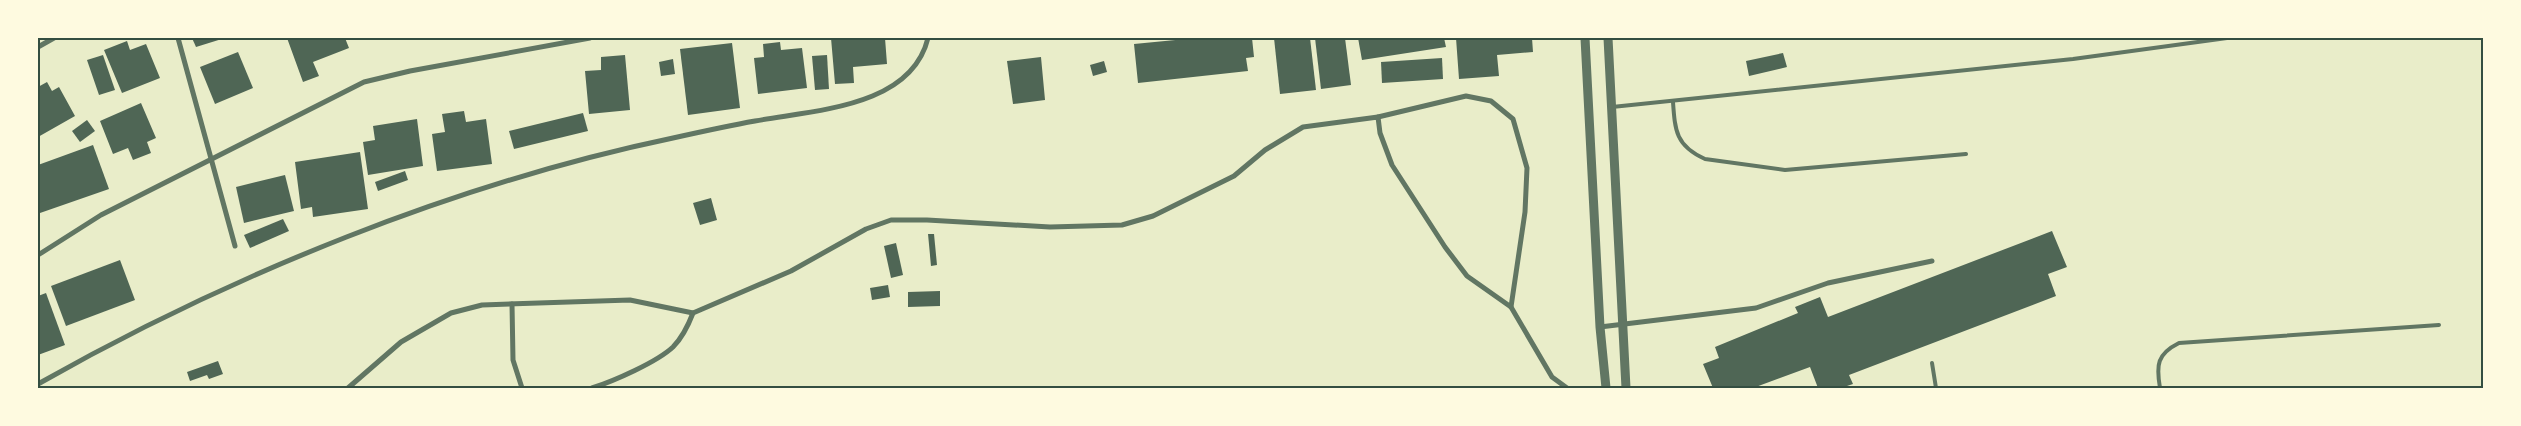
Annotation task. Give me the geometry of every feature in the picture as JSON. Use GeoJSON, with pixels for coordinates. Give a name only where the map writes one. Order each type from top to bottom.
{"type":"FeatureCollection","features":[{"type":"Feature","properties":{"kind":"street"},"geometry":{"type":"LineString","coordinates":[[38,47],[54,38]]}},
{"type":"Feature","properties":{"kind":"street"},"geometry":{"type":"LineString","coordinates":[[178,38],[234,246]]}},
{"type":"Feature","properties":{"kind":"street"},"geometry":{"type":"LineString","coordinates":[[38,255],[101,215],[364,82],[410,71],[590,38]]}},
{"type":"Feature","properties":{"kind":"street"},"geometry":{"type":"LineString","coordinates":[[38,384],[109,344],[240,283],[408,214],[525,177],[640,145],[756,120],[829,110],[874,95],[903,79],[924,54],[928,38]]}},
{"type":"Feature","properties":{"kind":"street"},"geometry":{"type":"LineString","coordinates":[[1586,38],[1600,327],[1606,388]]}},
{"type":"Feature","properties":{"kind":"street"},"geometry":{"type":"LineString","coordinates":[[1608,38],[1626,388]]}},
{"type":"Feature","properties":{"kind":"street"},"geometry":{"type":"LineString","coordinates":[[348,388],[401,342],[451,313],[482,305],[630,300],[693,313],[791,271],[866,229],[892,220],[926,220],[1050,227],[1122,225],[1153,216],[1234,176],[1265,150],[1303,127],[1378,117],[1466,96],[1491,101],[1513,119],[1527,168],[1525,212],[1511,307]]}},
{"type":"Feature","properties":{"kind":"street"},"geometry":{"type":"LineString","coordinates":[[1378,117],[1380,133],[1392,165],[1444,247],[1467,276],[1511,307],[1552,377],[1567,388]]}},
{"type":"Feature","properties":{"kind":"street"},"geometry":{"type":"LineString","coordinates":[[1600,327],[1756,308],[1828,283],[1932,261]]}},
{"type":"Feature","properties":{"kind":"street"},"geometry":{"type":"LineString","coordinates":[[512,304],[512,360],[522,388]]}},
{"type":"Feature","properties":{"kind":"street"},"geometry":{"type":"LineString","coordinates":[[592,388],[620,378],[672,348],[686,332],[693,313]]}},
{"type":"Feature","properties":{"kind":"lane"},"geometry":{"type":"LineString","coordinates":[[1612,107],[2073,60],[2227,38]]}},
{"type":"Feature","properties":{"kind":"lane"},"geometry":{"type":"LineString","coordinates":[[1673,102],[1674,125],[1682,145],[1693,154],[1705,159],[1785,170],[1966,154]]}},
{"type":"Feature","properties":{"kind":"lane"},"geometry":{"type":"LineString","coordinates":[[2160,388],[2157,371],[2160,358],[2165,350],[2179,343],[2439,325]]}},
{"type":"Feature","properties":{"kind":"lane"},"geometry":{"type":"LineString","coordinates":[[1932,363],[1936,388]]}},
{"type":"Feature","properties":{"kind":"building"},"geometry":{"type":"Polygon","coordinates":[[[192,38],[225,38],[196,47],[192,38]]]}},
{"type":"Feature","properties":{"kind":"building"},"geometry":{"type":"Polygon","coordinates":[[[287,38],[345,38],[349,48],[313,62],[319,76],[303,82],[287,38]]]}},
{"type":"Feature","properties":{"kind":"building"},"geometry":{"type":"Polygon","coordinates":[[[831,38],[885,38],[887,64],[853,67],[854,83],[835,84],[831,38]]]}},
{"type":"Feature","properties":{"kind":"building"},"geometry":{"type":"Polygon","coordinates":[[[1196,38],[1252,38],[1254,57],[1246,58],[1248,71],[1138,83],[1134,44],[1196,38]]]}},
{"type":"Feature","properties":{"kind":"building"},"geometry":{"type":"Polygon","coordinates":[[[1274,38],[1310,38],[1316,90],[1280,94],[1274,38]]]}},
{"type":"Feature","properties":{"kind":"building"},"geometry":{"type":"Polygon","coordinates":[[[1315,38],[1345,38],[1351,85],[1321,89],[1315,38]]]}},
{"type":"Feature","properties":{"kind":"building"},"geometry":{"type":"Polygon","coordinates":[[[1358,38],[1444,38],[1446,47],[1362,60],[1358,38]]]}},
{"type":"Feature","properties":{"kind":"building"},"geometry":{"type":"Polygon","coordinates":[[[1456,38],[1532,38],[1533,52],[1497,55],[1499,76],[1459,79],[1456,38]]]}},
{"type":"Feature","properties":{"kind":"building"},"geometry":{"type":"Polygon","coordinates":[[[127,41],[130,50],[146,44],[160,78],[122,93],[104,50],[127,41]]]}},
{"type":"Feature","properties":{"kind":"building"},"geometry":{"type":"Polygon","coordinates":[[[780,42],[781,50],[802,48],[807,88],[758,94],[754,58],[764,57],[763,44],[780,42]]]}},
{"type":"Feature","properties":{"kind":"building"},"geometry":{"type":"Polygon","coordinates":[[[732,43],[740,108],[688,115],[680,49],[732,43]]]}},
{"type":"Feature","properties":{"kind":"building"},"geometry":{"type":"Polygon","coordinates":[[[238,52],[253,88],[215,104],[200,67],[238,52]]]}},
{"type":"Feature","properties":{"kind":"building"},"geometry":{"type":"Polygon","coordinates":[[[1783,53],[1787,67],[1749,76],[1746,61],[1783,53]]]}},
{"type":"Feature","properties":{"kind":"building"},"geometry":{"type":"Polygon","coordinates":[[[103,55],[115,90],[99,95],[87,60],[103,55]]]}},
{"type":"Feature","properties":{"kind":"building"},"geometry":{"type":"Polygon","coordinates":[[[625,55],[630,110],[589,114],[585,71],[601,70],[601,57],[625,55]]]}},
{"type":"Feature","properties":{"kind":"building"},"geometry":{"type":"Polygon","coordinates":[[[827,55],[829,89],[815,90],[812,56],[827,55]]]}},
{"type":"Feature","properties":{"kind":"building"},"geometry":{"type":"Polygon","coordinates":[[[1041,57],[1045,100],[1013,104],[1007,61],[1041,57]]]}},
{"type":"Feature","properties":{"kind":"building"},"geometry":{"type":"Polygon","coordinates":[[[1442,58],[1443,79],[1382,83],[1381,62],[1442,58]]]}},
{"type":"Feature","properties":{"kind":"building"},"geometry":{"type":"Polygon","coordinates":[[[673,59],[675,74],[661,76],[659,62],[673,59]]]}},
{"type":"Feature","properties":{"kind":"building"},"geometry":{"type":"Polygon","coordinates":[[[1104,61],[1107,72],[1093,76],[1090,65],[1104,61]]]}},
{"type":"Feature","properties":{"kind":"building"},"geometry":{"type":"Polygon","coordinates":[[[47,82],[52,91],[59,87],[75,116],[38,137],[38,87],[47,82]]]}},
{"type":"Feature","properties":{"kind":"building"},"geometry":{"type":"Polygon","coordinates":[[[141,103],[156,138],[147,142],[151,153],[133,160],[128,148],[113,154],[100,121],[141,103]]]}},
{"type":"Feature","properties":{"kind":"building"},"geometry":{"type":"Polygon","coordinates":[[[464,111],[466,122],[486,119],[492,164],[437,171],[432,134],[445,132],[442,114],[464,111]]]}},
{"type":"Feature","properties":{"kind":"building"},"geometry":{"type":"Polygon","coordinates":[[[583,113],[588,131],[514,149],[509,131],[583,113]]]}},
{"type":"Feature","properties":{"kind":"building"},"geometry":{"type":"Polygon","coordinates":[[[417,119],[423,166],[368,175],[363,142],[375,140],[373,126],[417,119]]]}},
{"type":"Feature","properties":{"kind":"building"},"geometry":{"type":"Polygon","coordinates":[[[87,120],[95,131],[80,142],[72,131],[87,120]]]}},
{"type":"Feature","properties":{"kind":"building"},"geometry":{"type":"Polygon","coordinates":[[[93,145],[109,189],[40,213],[38,205],[38,165],[93,145]]]}},
{"type":"Feature","properties":{"kind":"building"},"geometry":{"type":"Polygon","coordinates":[[[360,152],[368,209],[313,217],[312,207],[301,209],[295,162],[360,152]]]}},
{"type":"Feature","properties":{"kind":"building"},"geometry":{"type":"Polygon","coordinates":[[[405,171],[408,180],[378,191],[375,182],[405,171]]]}},
{"type":"Feature","properties":{"kind":"building"},"geometry":{"type":"Polygon","coordinates":[[[285,175],[294,211],[244,223],[236,187],[285,175]]]}},
{"type":"Feature","properties":{"kind":"building"},"geometry":{"type":"Polygon","coordinates":[[[711,198],[717,220],[700,225],[693,203],[711,198]]]}},
{"type":"Feature","properties":{"kind":"building"},"geometry":{"type":"Polygon","coordinates":[[[283,219],[289,231],[250,248],[244,235],[283,219]]]}},
{"type":"Feature","properties":{"kind":"building"},"geometry":{"type":"Polygon","coordinates":[[[2052,231],[2067,267],[2048,274],[2056,296],[1849,375],[1853,384],[1841,388],[1818,388],[1810,367],[1753,388],[1713,388],[1703,364],[1719,358],[1715,347],[1798,313],[1795,307],[1820,297],[1828,317],[2052,231]]]}},
{"type":"Feature","properties":{"kind":"building"},"geometry":{"type":"Polygon","coordinates":[[[928,234],[934,234],[937,265],[931,266],[928,234]]]}},
{"type":"Feature","properties":{"kind":"building"},"geometry":{"type":"Polygon","coordinates":[[[896,243],[903,275],[891,278],[884,246],[896,243]]]}},
{"type":"Feature","properties":{"kind":"building"},"geometry":{"type":"Polygon","coordinates":[[[120,260],[135,300],[66,326],[51,286],[120,260]]]}},
{"type":"Feature","properties":{"kind":"building"},"geometry":{"type":"Polygon","coordinates":[[[888,285],[890,297],[872,300],[870,288],[888,285]]]}},
{"type":"Feature","properties":{"kind":"building"},"geometry":{"type":"Polygon","coordinates":[[[940,291],[940,306],[908,307],[908,292],[940,291]]]}},
{"type":"Feature","properties":{"kind":"building"},"geometry":{"type":"Polygon","coordinates":[[[46,293],[65,345],[38,355],[38,296],[46,293]]]}},
{"type":"Feature","properties":{"kind":"building"},"geometry":{"type":"Polygon","coordinates":[[[218,361],[223,374],[209,379],[207,375],[190,381],[187,372],[218,361]]]}}]}
